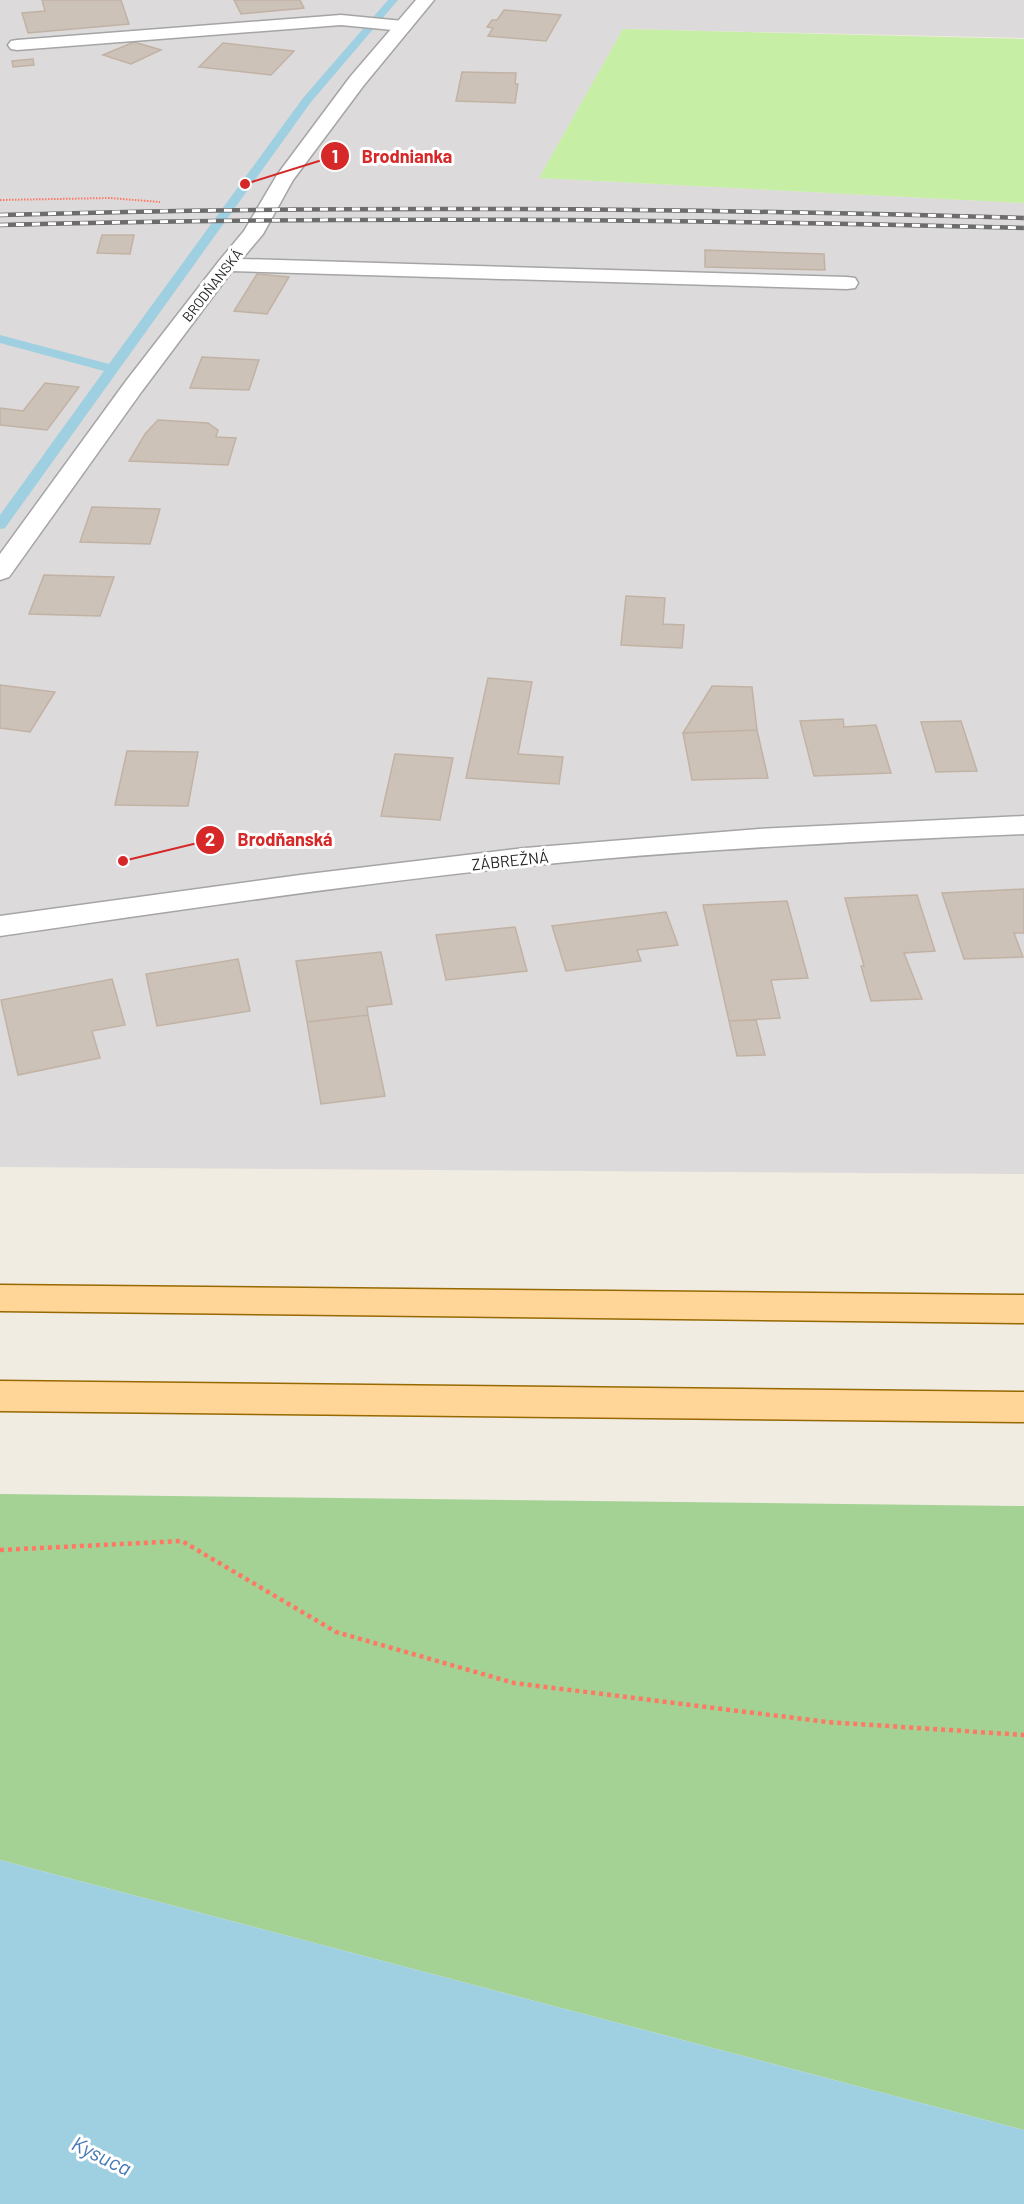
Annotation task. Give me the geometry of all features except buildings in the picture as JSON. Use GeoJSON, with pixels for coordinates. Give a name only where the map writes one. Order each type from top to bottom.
{"type":"FeatureCollection","features":[{"type":"Feature","properties":{"kind":"main road"},"geometry":{"type":"LineString","coordinates":[[0,1298],[1024,1309]]}},
{"type":"Feature","properties":{"kind":"main road"},"geometry":{"type":"LineString","coordinates":[[0,1396],[1024,1407]]}},
{"type":"Feature","properties":{"kind":"street"},"geometry":{"type":"LineString","coordinates":[[330,0],[341,20]]}},
{"type":"Feature","properties":{"kind":"street","name":"BRODŇANSKÁ"},"geometry":{"type":"LineString","coordinates":[[0,572],[134,386],[226,265],[253,234],[284,179],[357,81],[395,25],[425,0]]}},
{"type":"Feature","properties":{"kind":"street"},"geometry":{"type":"LineString","coordinates":[[17,45],[341,20],[395,25]]}},
{"type":"Feature","properties":{"kind":"street"},"geometry":{"type":"LineString","coordinates":[[226,265],[847,283]]}},
{"type":"Feature","properties":{"kind":"street","name":"ZÁBREŽNÁ"},"geometry":{"type":"LineString","coordinates":[[0,926],[301,883],[600,850],[874,831],[1024,825]]}},
{"type":"Feature","properties":{"kind":"path"},"geometry":{"type":"LineString","coordinates":[[0,200],[110,198],[160,202]]}},
{"type":"Feature","properties":{"kind":"path"},"geometry":{"type":"LineString","coordinates":[[0,1550],[182,1540],[336,1632],[514,1683],[827,1722],[1024,1735]]}},
{"type":"Feature","properties":{"kind":"shaded area"},"geometry":{"type":"Polygon","coordinates":[[[0,0],[1024,0],[1024,38],[623,29],[539,178],[1024,203],[1024,1174],[0,1167],[0,0]]]}},
{"type":"Feature","properties":{"kind":"green space"},"geometry":{"type":"Polygon","coordinates":[[[623,29],[1024,39],[1024,203],[539,178],[623,29]]]}},
{"type":"Feature","properties":{"kind":"green space"},"geometry":{"type":"Polygon","coordinates":[[[0,1494],[1024,1506],[1024,2130],[0,1860],[0,1494]]]}},
{"type":"Feature","properties":{"kind":"water","name":"Kysuca"},"geometry":{"type":"Polygon","coordinates":[[[0,1860],[1024,2130],[1024,2204],[0,2204],[0,1860]]]}},
{"type":"Feature","properties":{"kind":"waterway"},"geometry":{"type":"LineString","coordinates":[[0,525],[307,100],[393,0]]}},
{"type":"Feature","properties":{"kind":"waterway"},"geometry":{"type":"LineString","coordinates":[[0,339],[112,369]]}},
{"type":"Feature","properties":{"kind":"railway"},"geometry":{"type":"LineString","coordinates":[[0,215],[256,210],[512,209],[1024,218]]}},
{"type":"Feature","properties":{"kind":"railway"},"geometry":{"type":"LineString","coordinates":[[0,225],[256,220],[512,220],[768,222],[1024,228]]}},
{"type":"Feature","properties":{"kind":"place","name":"Brodnianka"},"geometry":{"type":"Point","coordinates":[245,184]}},
{"type":"Feature","properties":{"kind":"place","name":"Brodňanská"},"geometry":{"type":"Point","coordinates":[123,861]}}]}
